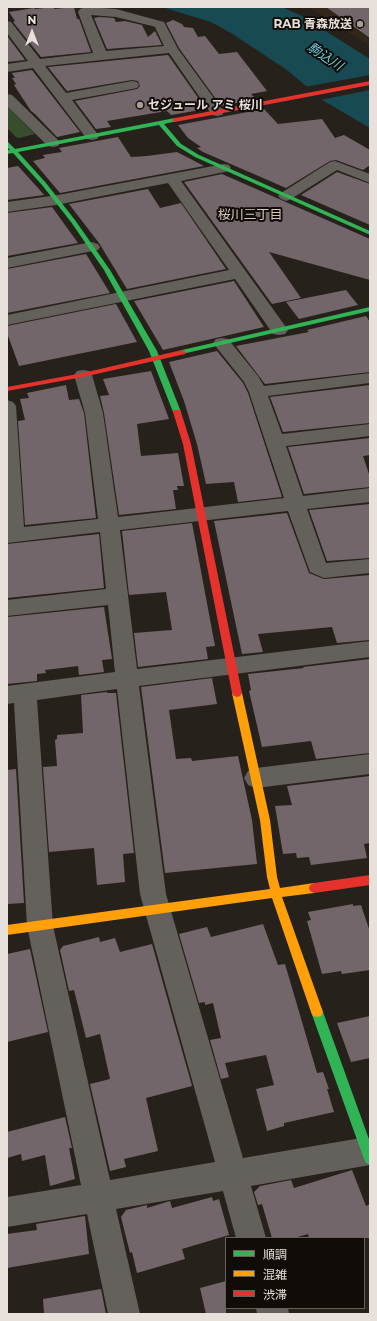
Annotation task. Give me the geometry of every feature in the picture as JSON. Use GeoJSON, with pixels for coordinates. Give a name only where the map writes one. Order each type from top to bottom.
{"type":"FeatureCollection","features":[{"type":"Feature","properties":{"kind":"street"},"geometry":{"type":"LineString","coordinates":[[101,56],[84,12],[129,16],[156,23],[160,25],[172,49],[217,112]]}},
{"type":"Feature","properties":{"kind":"street"},"geometry":{"type":"LineString","coordinates":[[7,25],[92,136]]}},
{"type":"Feature","properties":{"kind":"street"},"geometry":{"type":"LineString","coordinates":[[7,68],[35,63],[172,49]]}},
{"type":"Feature","properties":{"kind":"street"},"geometry":{"type":"LineString","coordinates":[[10,151],[370,83]]}},
{"type":"Feature","properties":{"kind":"street"},"geometry":{"type":"LineString","coordinates":[[62,98],[132,85]]}},
{"type":"Feature","properties":{"kind":"street"},"geometry":{"type":"LineString","coordinates":[[7,98],[53,143]]}},
{"type":"Feature","properties":{"kind":"street"},"geometry":{"type":"LineString","coordinates":[[160,123],[173,139],[183,148],[224,168],[370,233]]}},
{"type":"Feature","properties":{"kind":"street"},"geometry":{"type":"LineString","coordinates":[[7,143],[10,151],[56,199],[92,247],[124,297],[157,358],[174,402],[187,444],[231,665],[256,778],[276,893],[283,918],[369,1154],[233,1174],[7,1212]]}},
{"type":"Feature","properties":{"kind":"street"},"geometry":{"type":"LineString","coordinates":[[286,196],[335,165],[370,179]]}},
{"type":"Feature","properties":{"kind":"street"},"geometry":{"type":"LineString","coordinates":[[7,207],[224,168]]}},
{"type":"Feature","properties":{"kind":"street"},"geometry":{"type":"LineString","coordinates":[[171,178],[279,330]]}},
{"type":"Feature","properties":{"kind":"street"},"geometry":{"type":"LineString","coordinates":[[7,264],[92,247]]}},
{"type":"Feature","properties":{"kind":"street"},"geometry":{"type":"LineString","coordinates":[[7,320],[239,273]]}},
{"type":"Feature","properties":{"kind":"street"},"geometry":{"type":"LineString","coordinates":[[7,389],[83,375],[369,310]]}},
{"type":"Feature","properties":{"kind":"street"},"geometry":{"type":"LineString","coordinates":[[222,343],[252,380],[258,392],[294,504],[317,568],[324,571],[370,566]]}},
{"type":"Feature","properties":{"kind":"street"},"geometry":{"type":"LineString","coordinates":[[83,375],[94,412],[153,894],[251,1237]]}},
{"type":"Feature","properties":{"kind":"street"},"geometry":{"type":"LineString","coordinates":[[258,392],[370,378]]}},
{"type":"Feature","properties":{"kind":"street"},"geometry":{"type":"LineString","coordinates":[[7,406],[11,536],[370,495]]}},
{"type":"Feature","properties":{"kind":"street"},"geometry":{"type":"LineString","coordinates":[[275,441],[370,430]]}},
{"type":"Feature","properties":{"kind":"street"},"geometry":{"type":"LineString","coordinates":[[7,608],[117,596]]}},
{"type":"Feature","properties":{"kind":"street"},"geometry":{"type":"LineString","coordinates":[[124,1314],[100,1196],[40,926],[16,694],[231,665],[370,649]]}},
{"type":"Feature","properties":{"kind":"street"},"geometry":{"type":"LineString","coordinates":[[256,778],[370,764]]}},
{"type":"Feature","properties":{"kind":"street"},"geometry":{"type":"LineString","coordinates":[[7,930],[370,880]]}},
{"type":"Feature","properties":{"kind":"shaded area"},"geometry":{"type":"Polygon","coordinates":[[[309,7],[370,7],[370,46],[311,8],[309,7]]]}},
{"type":"Feature","properties":{"kind":"green space"},"geometry":{"type":"Polygon","coordinates":[[[7,106],[35,134],[19,138],[7,128],[7,106]]]}},
{"type":"Feature","properties":{"kind":"water","name":"駒込川"},"geometry":{"type":"Polygon","coordinates":[[[162,7],[282,7],[300,15],[370,59],[370,128],[324,101],[287,70],[231,33],[211,22],[162,7]]]}},
{"type":"Feature","properties":{"kind":"pier"},"geometry":{"type":"Polygon","coordinates":[[[370,75],[370,90],[320,100],[304,87],[370,75]]]}},
{"type":"Feature","properties":{"kind":"building"},"geometry":{"type":"Polygon","coordinates":[[[54,7],[54,9],[74,7],[77,19],[79,19],[91,52],[41,57],[13,22],[15,21],[9,12],[34,8],[54,7]]]}},
{"type":"Feature","properties":{"kind":"building","name":"RAB 青森放送"},"geometry":{"type":"Polygon","coordinates":[[[326,7],[370,7],[370,38],[326,7]]]}},
{"type":"Feature","properties":{"kind":"building"},"geometry":{"type":"Polygon","coordinates":[[[94,18],[114,18],[116,22],[125,21],[142,25],[148,37],[155,31],[162,45],[107,49],[94,18]]]}},
{"type":"Feature","properties":{"kind":"building"},"geometry":{"type":"Polygon","coordinates":[[[173,20],[182,24],[184,27],[193,28],[198,37],[205,36],[219,54],[237,52],[267,91],[251,94],[256,99],[221,106],[179,48],[166,23],[173,20]]]}},
{"type":"Feature","properties":{"kind":"building"},"geometry":{"type":"Polygon","coordinates":[[[8,37],[25,60],[7,62],[8,37]]]}},
{"type":"Feature","properties":{"kind":"building"},"geometry":{"type":"Polygon","coordinates":[[[168,55],[206,109],[171,115],[167,111],[107,121],[111,127],[96,129],[75,101],[137,89],[140,86],[138,81],[132,80],[67,91],[48,67],[168,55]]]}},
{"type":"Feature","properties":{"kind":"building"},"geometry":{"type":"Polygon","coordinates":[[[32,70],[80,132],[57,137],[31,111],[14,85],[16,84],[12,78],[15,78],[12,73],[32,70]]]}},
{"type":"Feature","properties":{"kind":"building"},"geometry":{"type":"Polygon","coordinates":[[[264,109],[278,124],[322,119],[335,138],[344,135],[370,150],[370,165],[363,170],[336,160],[330,161],[286,188],[203,152],[197,148],[201,147],[188,138],[178,125],[264,109]]]}},
{"type":"Feature","properties":{"kind":"building"},"geometry":{"type":"Polygon","coordinates":[[[118,137],[131,157],[177,152],[204,166],[60,193],[33,161],[45,158],[43,155],[62,152],[59,148],[118,137]]]}},
{"type":"Feature","properties":{"kind":"building"},"geometry":{"type":"Polygon","coordinates":[[[18,166],[44,195],[7,200],[7,168],[18,166]]]}},
{"type":"Feature","properties":{"kind":"building"},"geometry":{"type":"Polygon","coordinates":[[[337,172],[370,184],[370,225],[301,195],[337,172]]]}},
{"type":"Feature","properties":{"kind":"building"},"geometry":{"type":"Polygon","coordinates":[[[222,174],[370,239],[370,280],[269,252],[301,298],[272,304],[184,182],[222,174]]]}},
{"type":"Feature","properties":{"kind":"building"},"geometry":{"type":"Polygon","coordinates":[[[148,189],[160,208],[181,203],[226,269],[127,289],[99,243],[69,204],[148,189]]]}},
{"type":"Feature","properties":{"kind":"building"},"geometry":{"type":"Polygon","coordinates":[[[52,207],[78,243],[7,256],[7,213],[52,207]]]}},
{"type":"Feature","properties":{"kind":"building"},"geometry":{"type":"Polygon","coordinates":[[[86,254],[110,293],[7,313],[7,269],[86,254]]]}},
{"type":"Feature","properties":{"kind":"building"},"geometry":{"type":"Polygon","coordinates":[[[234,281],[264,327],[163,350],[134,301],[234,281]]]}},
{"type":"Feature","properties":{"kind":"building"},"geometry":{"type":"Polygon","coordinates":[[[346,290],[358,305],[299,319],[286,302],[346,290]]]}},
{"type":"Feature","properties":{"kind":"building"},"geometry":{"type":"Polygon","coordinates":[[[116,304],[137,342],[19,366],[7,333],[7,326],[116,304]]]}},
{"type":"Feature","properties":{"kind":"building"},"geometry":{"type":"Polygon","coordinates":[[[366,316],[370,322],[370,372],[265,384],[236,346],[309,332],[307,330],[366,316]]]}},
{"type":"Feature","properties":{"kind":"building"},"geometry":{"type":"Polygon","coordinates":[[[217,351],[243,383],[248,393],[282,497],[238,502],[234,482],[206,484],[197,444],[184,401],[169,362],[217,351]]]}},
{"type":"Feature","properties":{"kind":"building"},"geometry":{"type":"Polygon","coordinates":[[[151,371],[169,419],[137,424],[141,456],[178,453],[184,486],[177,486],[178,490],[173,490],[176,509],[119,515],[104,413],[100,396],[109,395],[103,379],[151,371]]]}},
{"type":"Feature","properties":{"kind":"building"},"geometry":{"type":"Polygon","coordinates":[[[66,385],[69,400],[79,399],[84,413],[96,518],[25,525],[18,421],[25,420],[20,399],[29,398],[27,393],[66,385]]]}},
{"type":"Feature","properties":{"kind":"building"},"geometry":{"type":"Polygon","coordinates":[[[370,385],[370,423],[283,432],[270,397],[370,385]]]}},
{"type":"Feature","properties":{"kind":"building"},"geometry":{"type":"Polygon","coordinates":[[[370,438],[370,455],[363,456],[370,477],[370,487],[304,494],[288,447],[370,438]]]}},
{"type":"Feature","properties":{"kind":"building"},"geometry":{"type":"Polygon","coordinates":[[[370,504],[370,558],[327,561],[309,510],[370,504]]]}},
{"type":"Feature","properties":{"kind":"building"},"geometry":{"type":"Polygon","coordinates":[[[287,513],[309,573],[324,579],[370,575],[370,640],[337,643],[332,627],[258,634],[263,652],[242,654],[214,521],[287,513]]]}},
{"type":"Feature","properties":{"kind":"building"},"geometry":{"type":"Polygon","coordinates":[[[192,523],[215,646],[206,647],[208,659],[138,667],[134,633],[172,630],[166,592],[129,595],[122,531],[192,523]]]}},
{"type":"Feature","properties":{"kind":"building"},"geometry":{"type":"Polygon","coordinates":[[[99,534],[104,588],[7,598],[7,544],[99,534]]]}},
{"type":"Feature","properties":{"kind":"building"},"geometry":{"type":"Polygon","coordinates":[[[104,607],[112,659],[102,660],[104,672],[79,675],[78,666],[45,670],[46,673],[37,674],[37,681],[7,684],[7,617],[104,607]]]}},
{"type":"Feature","properties":{"kind":"building"},"geometry":{"type":"Polygon","coordinates":[[[370,659],[370,753],[316,759],[311,741],[262,747],[249,691],[251,690],[248,674],[370,659]]]}},
{"type":"Feature","properties":{"kind":"building"},"geometry":{"type":"Polygon","coordinates":[[[212,678],[217,704],[169,710],[176,759],[191,758],[192,761],[238,756],[252,820],[257,864],[165,873],[141,687],[212,678]]]}},
{"type":"Feature","properties":{"kind":"building"},"geometry":{"type":"Polygon","coordinates":[[[107,692],[116,693],[134,853],[123,854],[125,882],[97,885],[94,848],[49,852],[43,767],[57,766],[55,740],[57,739],[57,735],[83,733],[81,695],[107,692]]]}},
{"type":"Feature","properties":{"kind":"building"},"geometry":{"type":"Polygon","coordinates":[[[16,769],[24,903],[7,904],[7,770],[16,769]]]}},
{"type":"Feature","properties":{"kind":"building"},"geometry":{"type":"Polygon","coordinates":[[[370,776],[370,843],[364,844],[367,858],[311,865],[309,857],[297,858],[296,853],[283,854],[275,806],[292,805],[287,786],[370,776]]]}},
{"type":"Feature","properties":{"kind":"building"},"geometry":{"type":"Polygon","coordinates":[[[353,904],[353,906],[361,905],[370,932],[370,970],[342,974],[341,971],[322,974],[307,921],[311,920],[308,912],[353,904]]]}},
{"type":"Feature","properties":{"kind":"building"},"geometry":{"type":"Polygon","coordinates":[[[263,924],[278,965],[285,964],[317,1073],[323,1072],[329,1089],[327,1089],[334,1112],[284,1123],[284,1126],[267,1131],[256,1089],[274,1085],[266,1055],[225,1063],[229,1077],[221,1079],[210,1040],[221,1038],[213,1003],[205,1005],[205,1002],[199,1003],[179,934],[207,927],[211,937],[263,924]]]}},
{"type":"Feature","properties":{"kind":"building"},"geometry":{"type":"Polygon","coordinates":[[[99,937],[100,942],[115,938],[120,952],[152,944],[192,1086],[146,1098],[158,1151],[124,1159],[126,1167],[110,1171],[90,1084],[110,1079],[100,1034],[86,1038],[74,990],[69,991],[60,950],[63,946],[99,937]]]}},
{"type":"Feature","properties":{"kind":"building"},"geometry":{"type":"Polygon","coordinates":[[[30,949],[48,1032],[7,1042],[7,954],[30,949]]]}},
{"type":"Feature","properties":{"kind":"building"},"geometry":{"type":"Polygon","coordinates":[[[370,1016],[370,1058],[351,1062],[337,1023],[370,1016]]]}},
{"type":"Feature","properties":{"kind":"building"},"geometry":{"type":"Polygon","coordinates":[[[65,1117],[72,1148],[69,1148],[75,1179],[50,1186],[45,1155],[22,1161],[21,1154],[7,1158],[7,1132],[65,1117]]]}},
{"type":"Feature","properties":{"kind":"building"},"geometry":{"type":"Polygon","coordinates":[[[352,1170],[366,1206],[370,1204],[370,1238],[309,1237],[308,1234],[298,1237],[272,1237],[262,1204],[258,1205],[254,1192],[260,1186],[291,1180],[294,1188],[352,1170]]]}},
{"type":"Feature","properties":{"kind":"building"},"geometry":{"type":"Polygon","coordinates":[[[212,1197],[213,1201],[219,1199],[229,1235],[182,1249],[185,1259],[137,1273],[132,1252],[130,1253],[121,1217],[126,1210],[147,1205],[147,1208],[170,1201],[172,1208],[212,1197]]]}},
{"type":"Feature","properties":{"kind":"building"},"geometry":{"type":"Polygon","coordinates":[[[85,1216],[89,1254],[7,1268],[7,1234],[37,1230],[36,1224],[85,1216]]]}},
{"type":"Feature","properties":{"kind":"building"},"geometry":{"type":"Polygon","coordinates":[[[225,1281],[226,1314],[206,1314],[200,1288],[225,1281]]]}},
{"type":"Feature","properties":{"kind":"building"},"geometry":{"type":"Polygon","coordinates":[[[101,1289],[106,1314],[44,1314],[43,1299],[101,1289]]]}},
{"type":"Feature","properties":{"kind":"traffic: fast"},"geometry":{"type":"LineString","coordinates":[[7,152],[175,120]]}},
{"type":"Feature","properties":{"kind":"traffic: fast"},"geometry":{"type":"LineString","coordinates":[[160,123],[179,145],[197,156],[370,233]]}},
{"type":"Feature","properties":{"kind":"traffic: fast"},"geometry":{"type":"LineString","coordinates":[[7,143],[44,184],[73,221],[107,270],[153,351],[177,412]]}},
{"type":"Feature","properties":{"kind":"traffic: fast"},"geometry":{"type":"LineString","coordinates":[[182,352],[370,309]]}},
{"type":"Feature","properties":{"kind":"traffic: fast"},"geometry":{"type":"LineString","coordinates":[[317,1012],[370,1159]]}},
{"type":"Feature","properties":{"kind":"traffic: slow"},"geometry":{"type":"LineString","coordinates":[[237,693],[265,820],[272,877],[280,909],[317,1012]]}},
{"type":"Feature","properties":{"kind":"traffic: slow"},"geometry":{"type":"LineString","coordinates":[[7,930],[314,888]]}},
{"type":"Feature","properties":{"kind":"traffic: jam"},"geometry":{"type":"LineString","coordinates":[[175,120],[370,83]]}},
{"type":"Feature","properties":{"kind":"traffic: jam"},"geometry":{"type":"LineString","coordinates":[[7,389],[83,375],[182,352]]}},
{"type":"Feature","properties":{"kind":"traffic: jam"},"geometry":{"type":"LineString","coordinates":[[177,412],[187,444],[237,693]]}},
{"type":"Feature","properties":{"kind":"traffic: jam"},"geometry":{"type":"LineString","coordinates":[[314,888],[370,880]]}},
{"type":"Feature","properties":{"kind":"place","name":"RAB 青森放送"},"geometry":{"type":"Point","coordinates":[360,24]}},
{"type":"Feature","properties":{"kind":"place","name":"セジュール アミ 桜川"},"geometry":{"type":"Point","coordinates":[140,105]}},
{"type":"Feature","properties":{"kind":"district","name":"桜川三丁目"},"geometry":{"type":"Point","coordinates":[250,215]}}]}
